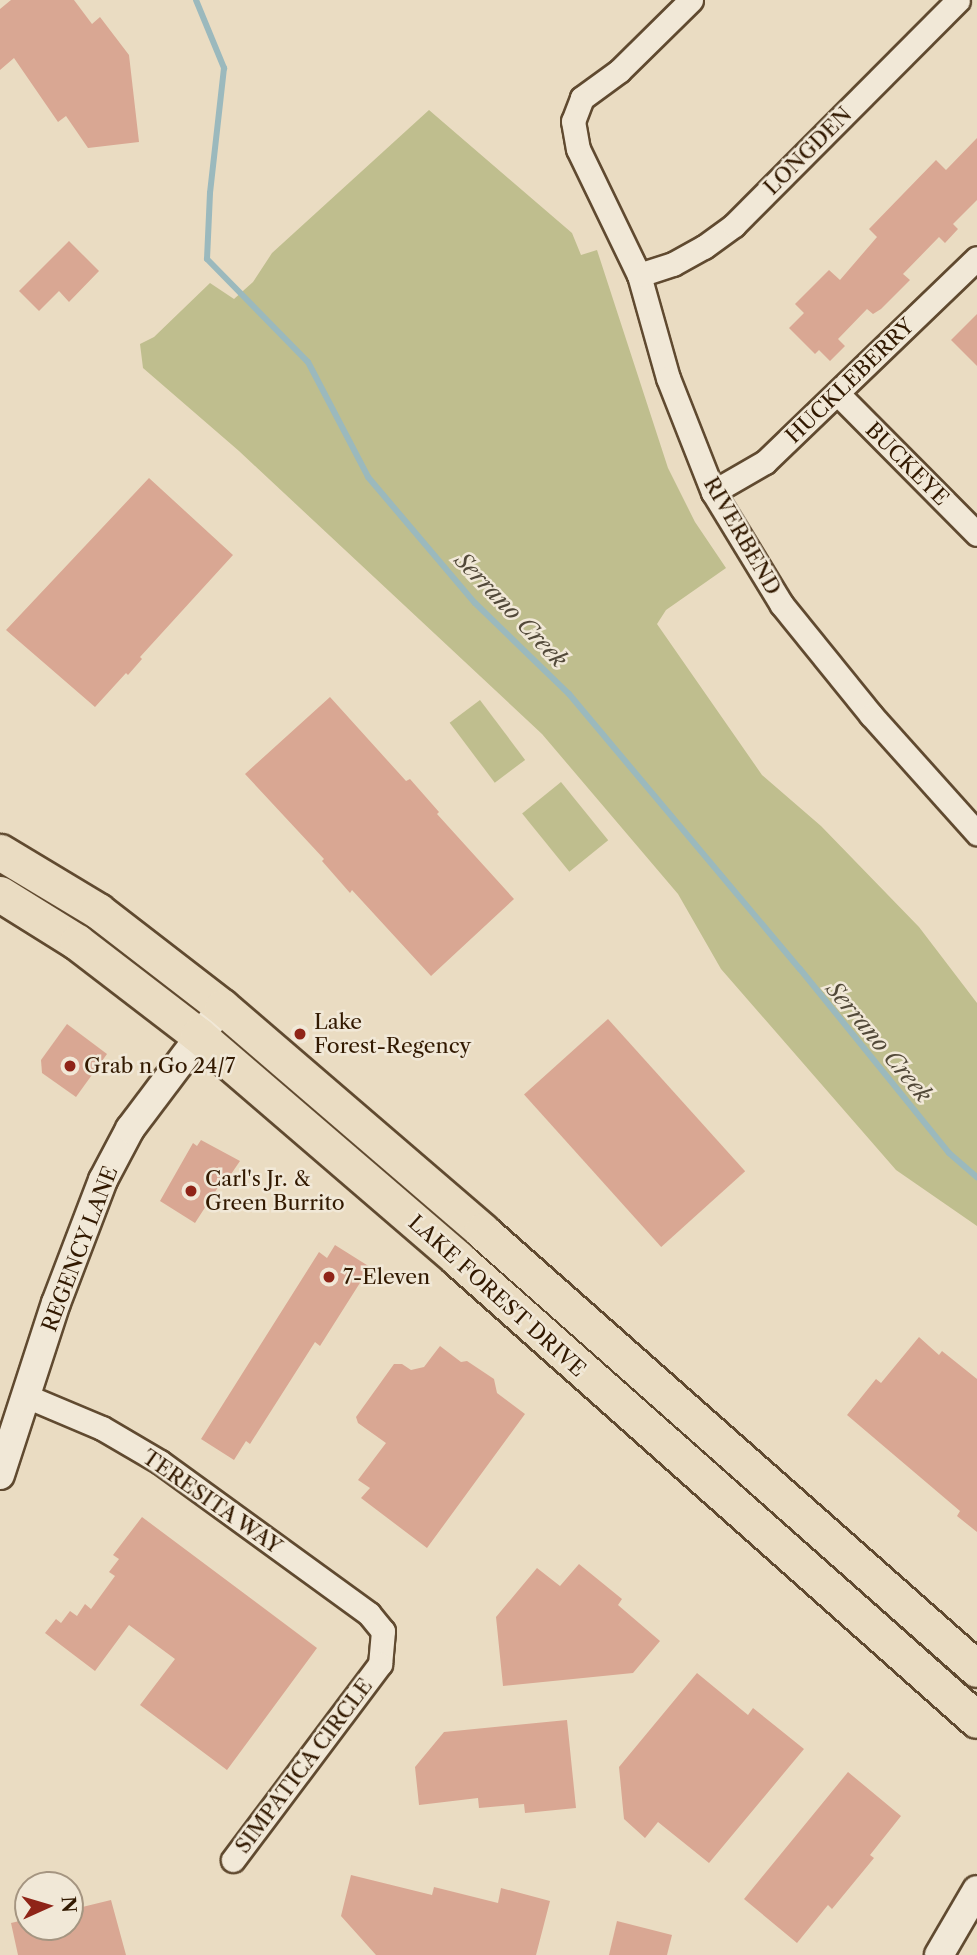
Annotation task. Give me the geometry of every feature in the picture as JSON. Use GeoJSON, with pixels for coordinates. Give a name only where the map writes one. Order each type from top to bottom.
{"type":"FeatureCollection","features":[{"type":"Feature","properties":{"kind":"main road","name":"LAKE FOREST DRIVE"},"geometry":{"type":"LineString","coordinates":[[0,852],[98,911],[222,1007],[482,1231],[977,1669]]}},
{"type":"Feature","properties":{"kind":"main road","name":"LAKE FOREST DRIVE"},"geometry":{"type":"LineString","coordinates":[[0,894],[77,942],[198,1035],[458,1259],[977,1720]]}},
{"type":"Feature","properties":{"kind":"street","name":"RIVERBEND"},"geometry":{"type":"LineString","coordinates":[[691,0],[619,71],[582,97],[573,121],[578,149],[639,275],[668,378],[713,492],[782,605],[872,715],[977,833]]}},
{"type":"Feature","properties":{"kind":"street","name":"LONGDEN"},"geometry":{"type":"LineString","coordinates":[[639,275],[683,258],[734,225],[958,0]]}},
{"type":"Feature","properties":{"kind":"street","name":"HUCKLEBERRY"},"geometry":{"type":"LineString","coordinates":[[713,492],[765,462],[977,258]]}},
{"type":"Feature","properties":{"kind":"street","name":"BUCKEYE"},"geometry":{"type":"LineString","coordinates":[[838,394],[977,534]]}},
{"type":"Feature","properties":{"kind":"street","name":"REGENCY LANE"},"geometry":{"type":"LineString","coordinates":[[0,1475],[70,1264],[103,1180],[130,1129],[198,1035],[222,1007]]}},
{"type":"Feature","properties":{"kind":"street","name":"TERESITA WAY"},"geometry":{"type":"LineString","coordinates":[[26,1396],[103,1428],[160,1462],[369,1614],[383,1631]]}},
{"type":"Feature","properties":{"kind":"street","name":"SIMPATICA CIRCLE"},"geometry":{"type":"LineString","coordinates":[[233,1860],[380,1664],[383,1631]]}},
{"type":"Feature","properties":{"kind":"street"},"geometry":{"type":"LineString","coordinates":[[939,1955],[977,1890]]}},
{"type":"Feature","properties":{"kind":"shaded area"},"geometry":{"type":"Polygon","coordinates":[[[429,110],[572,233],[581,255],[597,250],[668,468],[695,522],[726,568],[666,610],[657,624],[762,775],[821,826],[919,927],[977,1003],[977,1226],[896,1170],[721,969],[678,894],[542,734],[239,451],[143,368],[140,344],[154,337],[210,283],[234,299],[253,282],[272,253],[429,110]]]}},
{"type":"Feature","properties":{"kind":"shaded area"},"geometry":{"type":"Polygon","coordinates":[[[480,700],[525,760],[495,783],[450,723],[480,700]]]}},
{"type":"Feature","properties":{"kind":"shaded area"},"geometry":{"type":"Polygon","coordinates":[[[561,782],[608,840],[569,872],[522,813],[561,782]]]}},
{"type":"Feature","properties":{"kind":"building"},"geometry":{"type":"Polygon","coordinates":[[[11,0],[74,0],[92,24],[100,17],[129,55],[139,142],[88,148],[66,116],[58,122],[14,58],[0,70],[0,9],[11,0]]]}},
{"type":"Feature","properties":{"kind":"building"},"geometry":{"type":"Polygon","coordinates":[[[977,138],[977,200],[953,224],[958,229],[945,243],[939,237],[903,274],[910,280],[881,309],[873,314],[867,309],[838,339],[845,346],[830,361],[819,350],[815,354],[789,328],[804,313],[795,304],[829,270],[840,280],[877,237],[869,229],[936,160],[946,170],[977,138]]]}},
{"type":"Feature","properties":{"kind":"building"},"geometry":{"type":"Polygon","coordinates":[[[69,241],[99,271],[69,302],[59,291],[39,311],[19,291],[69,241]]]}},
{"type":"Feature","properties":{"kind":"building"},"geometry":{"type":"Polygon","coordinates":[[[977,314],[977,366],[951,340],[977,314]]]}},
{"type":"Feature","properties":{"kind":"building"},"geometry":{"type":"Polygon","coordinates":[[[149,478],[233,555],[140,657],[142,659],[128,675],[126,673],[95,707],[6,630],[149,478]]]}},
{"type":"Feature","properties":{"kind":"building"},"geometry":{"type":"Polygon","coordinates":[[[330,697],[406,781],[410,779],[439,812],[437,814],[514,899],[431,976],[352,890],[350,893],[322,861],[324,859],[245,774],[330,697]]]}},
{"type":"Feature","properties":{"kind":"building"},"geometry":{"type":"Polygon","coordinates":[[[608,1019],[745,1171],[661,1247],[524,1095],[608,1019]]]}},
{"type":"Feature","properties":{"kind":"building","name":"Grab n Go 24/7"},"geometry":{"type":"Polygon","coordinates":[[[67,1024],[107,1054],[76,1097],[42,1073],[41,1060],[67,1024]]]}},
{"type":"Feature","properties":{"kind":"building","name":"Carl's Jr. & Green Burrito"},"geometry":{"type":"Polygon","coordinates":[[[201,1140],[240,1161],[227,1180],[224,1178],[195,1223],[160,1201],[193,1143],[197,1146],[201,1140]]]}},
{"type":"Feature","properties":{"kind":"building"},"geometry":{"type":"Polygon","coordinates":[[[335,1245],[370,1267],[320,1346],[315,1342],[250,1444],[246,1441],[234,1460],[201,1439],[319,1252],[327,1258],[335,1245]]]}},
{"type":"Feature","properties":{"kind":"building"},"geometry":{"type":"Polygon","coordinates":[[[919,1337],[939,1355],[942,1351],[977,1379],[977,1532],[957,1516],[960,1511],[847,1415],[876,1379],[881,1383],[919,1337]]]}},
{"type":"Feature","properties":{"kind":"building"},"geometry":{"type":"Polygon","coordinates":[[[440,1346],[461,1362],[467,1361],[494,1379],[497,1393],[525,1414],[427,1548],[361,1498],[370,1488],[358,1480],[386,1443],[358,1423],[356,1417],[394,1364],[402,1364],[411,1370],[424,1367],[440,1346]]]}},
{"type":"Feature","properties":{"kind":"building"},"geometry":{"type":"Polygon","coordinates":[[[142,1517],[317,1648],[227,1770],[140,1705],[175,1659],[129,1625],[95,1671],[45,1633],[56,1619],[61,1623],[70,1611],[77,1616],[85,1604],[91,1609],[115,1576],[109,1572],[119,1559],[113,1555],[142,1517]]]}},
{"type":"Feature","properties":{"kind":"building"},"geometry":{"type":"Polygon","coordinates":[[[579,1564],[622,1599],[618,1605],[660,1641],[633,1673],[503,1686],[496,1617],[537,1568],[560,1586],[579,1564]]]}},
{"type":"Feature","properties":{"kind":"building"},"geometry":{"type":"Polygon","coordinates":[[[697,1673],[748,1715],[753,1708],[804,1749],[709,1863],[658,1822],[645,1838],[624,1819],[619,1767],[697,1673]]]}},
{"type":"Feature","properties":{"kind":"building"},"geometry":{"type":"Polygon","coordinates":[[[567,1720],[576,1808],[525,1813],[524,1804],[479,1808],[478,1798],[419,1805],[415,1767],[444,1732],[567,1720]]]}},
{"type":"Feature","properties":{"kind":"building"},"geometry":{"type":"Polygon","coordinates":[[[848,1772],[901,1816],[870,1855],[874,1858],[832,1909],[828,1905],[797,1943],[744,1899],[848,1772]]]}},
{"type":"Feature","properties":{"kind":"building"},"geometry":{"type":"Polygon","coordinates":[[[351,1875],[432,1895],[434,1887],[498,1903],[501,1888],[550,1901],[536,1955],[376,1955],[341,1916],[351,1875]]]}},
{"type":"Feature","properties":{"kind":"building"},"geometry":{"type":"Polygon","coordinates":[[[111,1900],[126,1955],[18,1955],[15,1941],[84,1941],[84,1907],[111,1900]]]}},
{"type":"Feature","properties":{"kind":"building"},"geometry":{"type":"Polygon","coordinates":[[[617,1921],[672,1935],[667,1955],[609,1955],[617,1921]]]}},
{"type":"Feature","properties":{"kind":"waterway","name":"Serrano Creek"},"geometry":{"type":"LineString","coordinates":[[196,0],[224,68],[210,193],[207,259],[308,362],[368,477],[475,603],[569,694],[800,969],[949,1153],[977,1177]]}},
{"type":"Feature","properties":{"kind":"place","name":"Lake Forest-Regency"},"geometry":{"type":"Point","coordinates":[300,1034]}},
{"type":"Feature","properties":{"kind":"place","name":"Grab n Go 24/7"},"geometry":{"type":"Point","coordinates":[70,1066]}},
{"type":"Feature","properties":{"kind":"place","name":"Carl's Jr. & Green Burrito"},"geometry":{"type":"Point","coordinates":[191,1191]}},
{"type":"Feature","properties":{"kind":"place","name":"7-Eleven"},"geometry":{"type":"Point","coordinates":[329,1277]}}]}
